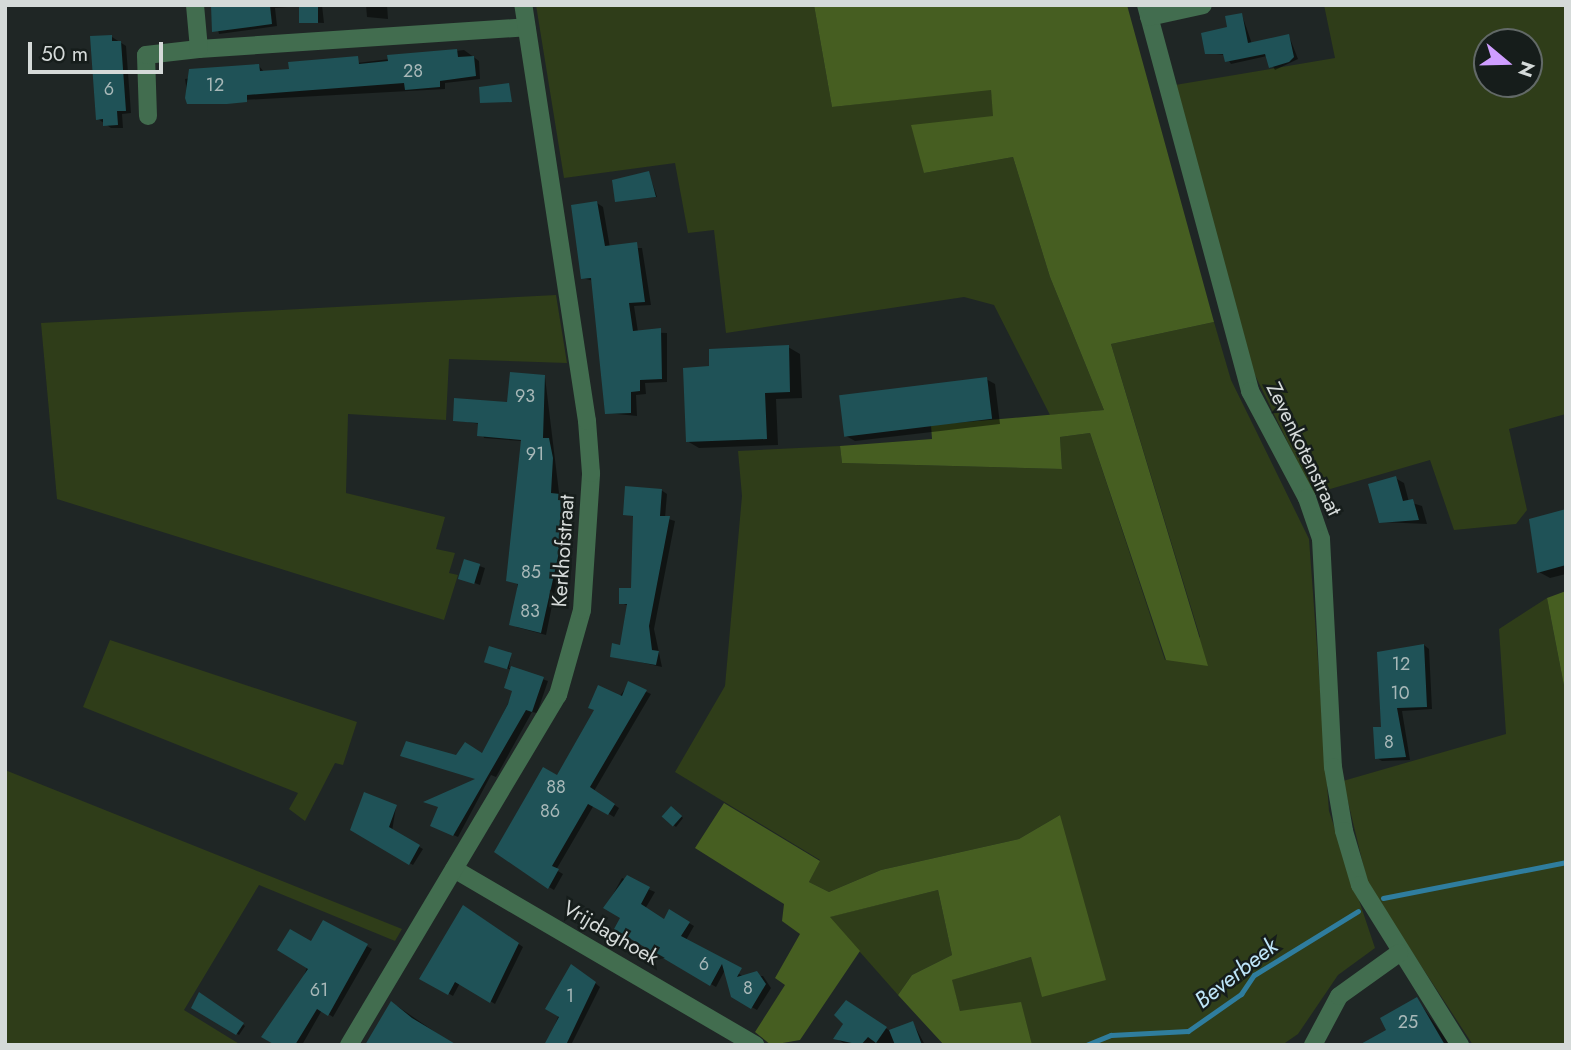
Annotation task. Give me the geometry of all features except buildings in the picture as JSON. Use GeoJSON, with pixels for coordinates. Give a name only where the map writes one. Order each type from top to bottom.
{"type":"FeatureCollection","features":[{"type":"Feature","properties":{"kind":"street"},"geometry":{"type":"LineString","coordinates":[[195,5],[198,49]]}},
{"type":"Feature","properties":{"kind":"street","name":"Kerkhofstraat"},"geometry":{"type":"LineString","coordinates":[[349,1045],[558,695],[582,610],[591,473],[587,421],[523,5]]}},
{"type":"Feature","properties":{"kind":"street"},"geometry":{"type":"LineString","coordinates":[[1147,11],[1203,5]]}},
{"type":"Feature","properties":{"kind":"street","name":"Zevenkotenstraat"},"geometry":{"type":"LineString","coordinates":[[1147,11],[1250,391],[1307,498],[1321,539],[1334,767],[1344,831],[1360,885],[1399,953],[1460,1045]]}},
{"type":"Feature","properties":{"kind":"street"},"geometry":{"type":"LineString","coordinates":[[148,116],[146,55],[198,49],[526,27]]}},
{"type":"Feature","properties":{"kind":"street","name":"Vrijdaghoek"},"geometry":{"type":"LineString","coordinates":[[454,869],[746,1042]]}},
{"type":"Feature","properties":{"kind":"street"},"geometry":{"type":"LineString","coordinates":[[1312,1045],[1339,996],[1399,953]]}},
{"type":"Feature","properties":{"kind":"green space"},"geometry":{"type":"Polygon","coordinates":[[[536,5],[814,5],[832,107],[991,89],[994,116],[924,173],[1013,157],[1050,277],[1104,410],[1050,415],[994,305],[964,297],[726,333],[714,230],[688,233],[675,163],[564,178],[536,5]]]}},
{"type":"Feature","properties":{"kind":"green space"},"geometry":{"type":"Polygon","coordinates":[[[814,5],[1127,5],[1214,322],[1111,344],[1208,666],[1166,660],[1090,433],[1060,437],[1062,469],[842,463],[840,446],[932,439],[931,425],[1104,410],[1050,277],[1013,157],[924,173],[911,125],[993,116],[991,90],[832,107],[814,5]]]}},
{"type":"Feature","properties":{"kind":"green space"},"geometry":{"type":"Polygon","coordinates":[[[1324,5],[1566,5],[1566,414],[1509,429],[1527,510],[1516,524],[1454,530],[1430,460],[1313,494],[1251,367],[1175,85],[1335,58],[1324,5]]]}},
{"type":"Feature","properties":{"kind":"green space"},"geometry":{"type":"Polygon","coordinates":[[[556,295],[567,363],[449,359],[446,420],[348,414],[346,493],[445,517],[436,549],[455,553],[449,573],[458,575],[444,620],[57,499],[41,323],[556,295]]]}},
{"type":"Feature","properties":{"kind":"green space"},"geometry":{"type":"Polygon","coordinates":[[[1214,322],[1231,380],[1309,539],[1329,811],[1375,948],[1338,975],[1298,1034],[1282,1045],[1032,1045],[1024,1029],[960,1011],[951,980],[1031,957],[1060,815],[1019,839],[881,870],[829,892],[809,882],[820,860],[675,772],[725,686],[742,496],[738,451],[840,446],[842,463],[1062,469],[1060,437],[1090,433],[1165,660],[1200,637],[1111,344],[1214,322]]]}},
{"type":"Feature","properties":{"kind":"green space"},"geometry":{"type":"Polygon","coordinates":[[[1566,591],[1566,696],[1547,598],[1566,591]]]}},
{"type":"Feature","properties":{"kind":"green space"},"geometry":{"type":"Polygon","coordinates":[[[1547,598],[1566,696],[1566,1045],[1473,1045],[1368,885],[1343,781],[1506,734],[1499,629],[1547,598]]]}},
{"type":"Feature","properties":{"kind":"green space"},"geometry":{"type":"Polygon","coordinates":[[[110,640],[357,722],[343,765],[335,763],[305,821],[289,809],[298,793],[83,707],[110,640]]]}},
{"type":"Feature","properties":{"kind":"green space"},"geometry":{"type":"Polygon","coordinates":[[[5,770],[402,929],[395,941],[259,885],[184,1010],[241,1045],[5,1045],[5,770]]]}},
{"type":"Feature","properties":{"kind":"green space"},"geometry":{"type":"Polygon","coordinates":[[[724,803],[820,861],[809,882],[829,892],[881,870],[1019,839],[1060,815],[1106,980],[1042,997],[1031,957],[952,980],[960,1011],[1021,1002],[1032,1045],[944,1045],[898,995],[912,975],[952,955],[938,890],[830,917],[860,951],[800,1040],[771,1045],[755,1032],[785,985],[775,978],[800,934],[782,921],[784,904],[695,848],[724,803]]]}},
{"type":"Feature","properties":{"kind":"green space"},"geometry":{"type":"Polygon","coordinates":[[[938,890],[952,955],[912,975],[898,995],[829,917],[938,890]]]}},
{"type":"Feature","properties":{"kind":"waterway","name":"Beverbeek"},"geometry":{"type":"LineString","coordinates":[[1383,898],[1566,862]]}},
{"type":"Feature","properties":{"kind":"waterway","name":"Beverbeek"},"geometry":{"type":"LineString","coordinates":[[1086,1045],[1111,1035],[1188,1031],[1241,994],[1254,975],[1358,911]]}}]}
